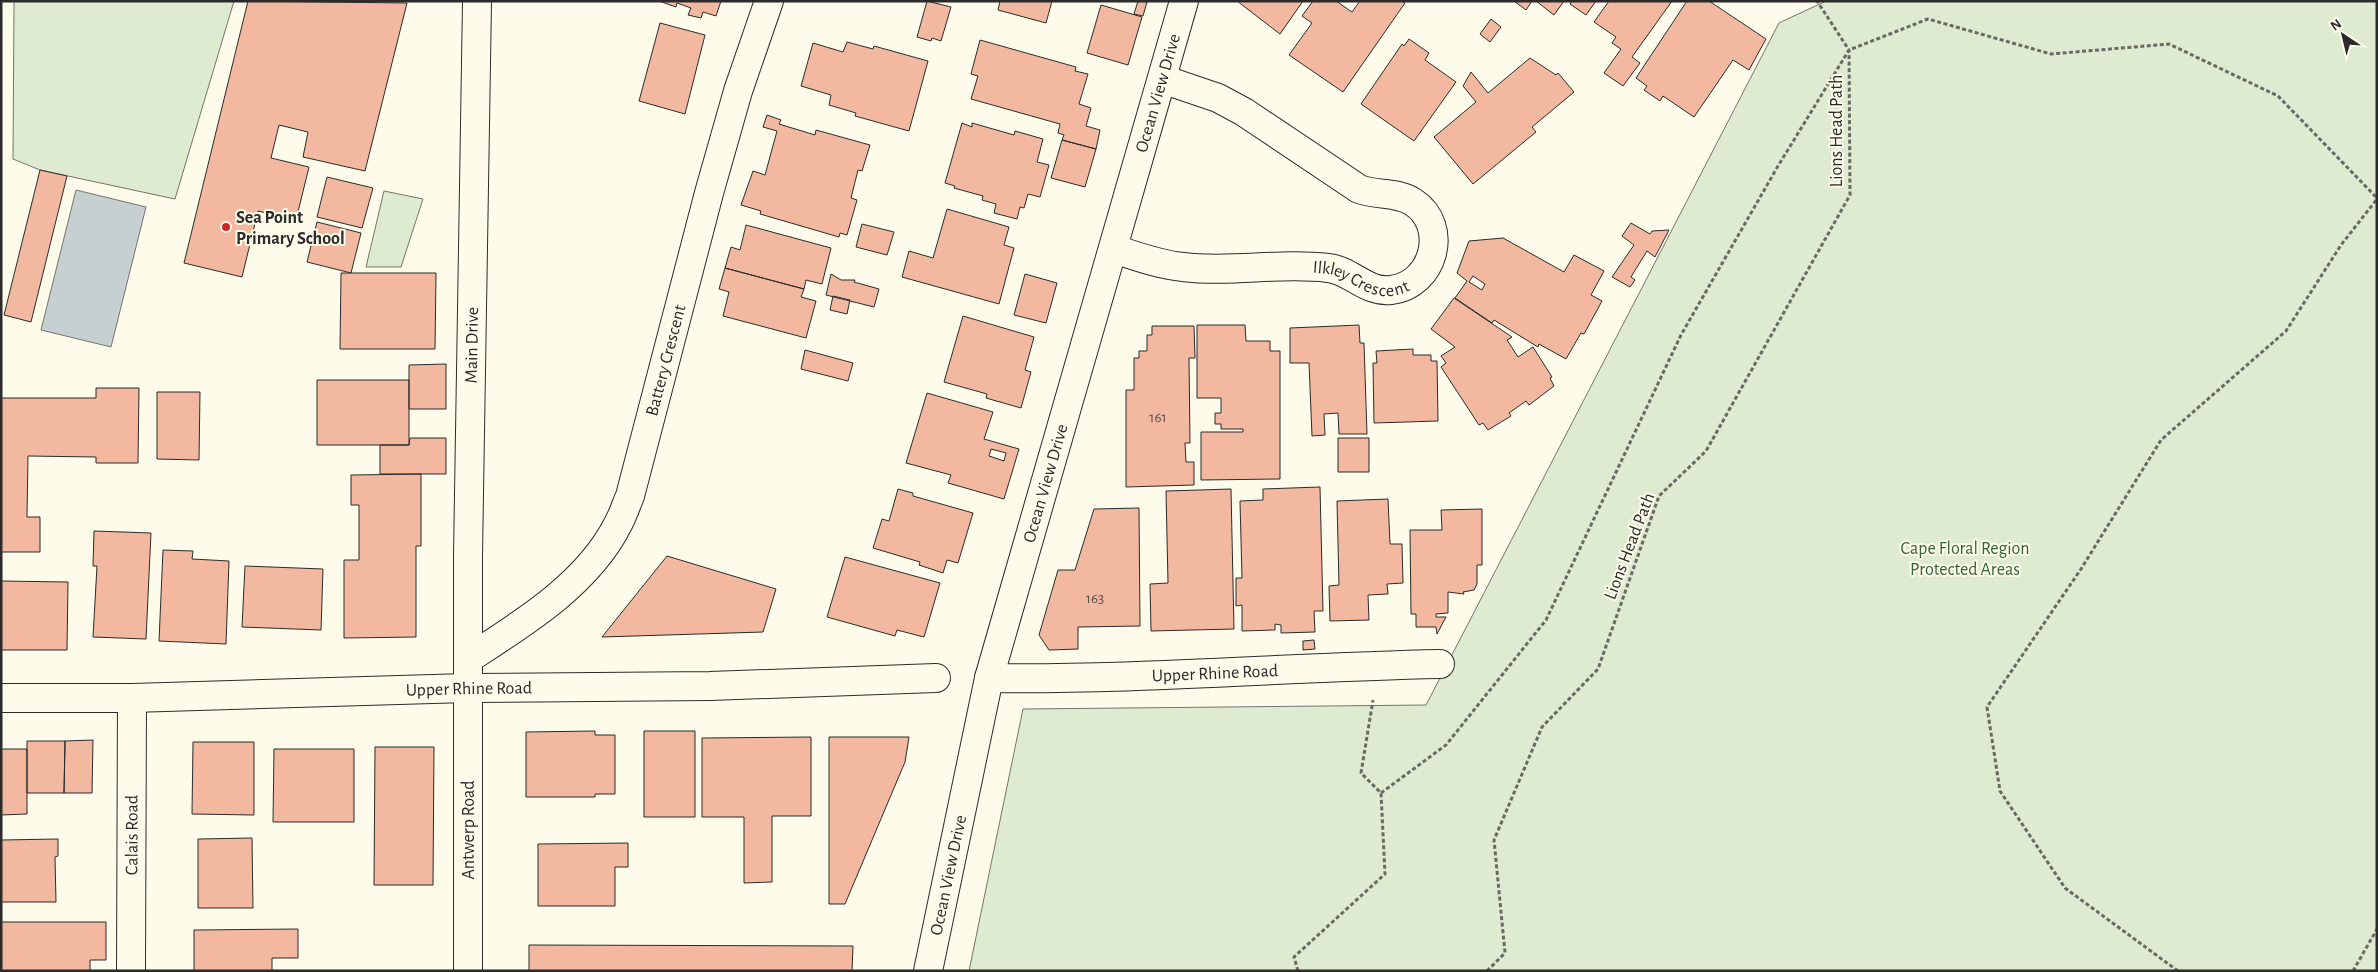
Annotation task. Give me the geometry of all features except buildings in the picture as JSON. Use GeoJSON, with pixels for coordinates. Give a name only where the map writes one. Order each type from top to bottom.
{"type":"FeatureCollection","features":[{"type":"Feature","properties":{"kind":"street","name":"Main Drive"},"geometry":{"type":"LineString","coordinates":[[467,688],[477,1]]}},
{"type":"Feature","properties":{"kind":"street","name":"Battery Crescent"},"geometry":{"type":"LineString","coordinates":[[468,659],[550,603],[595,558],[618,526],[630,496],[733,109],[769,1]]}},
{"type":"Feature","properties":{"kind":"street","name":"Ocean View Drive"},"geometry":{"type":"LineString","coordinates":[[928,971],[989,678],[1184,1]]}},
{"type":"Feature","properties":{"kind":"street","name":"Ilkley Crescent"},"geometry":{"type":"LineString","coordinates":[[1114,249],[1182,267],[1330,268],[1374,289],[1391,290],[1407,285],[1421,275],[1430,262],[1434,245],[1433,228],[1425,213],[1413,202],[1398,195],[1369,193],[1359,189],[1244,112],[1218,98],[1162,79]]}},
{"type":"Feature","properties":{"kind":"street","name":"Upper Rhine Road"},"geometry":{"type":"LineString","coordinates":[[989,678],[1054,679],[1205,675],[1379,665],[1440,664]]}},
{"type":"Feature","properties":{"kind":"street","name":"Upper Rhine Road"},"geometry":{"type":"LineString","coordinates":[[1,698],[132,698],[467,688],[710,686],[936,678]]}},
{"type":"Feature","properties":{"kind":"street","name":"Antwerp Road"},"geometry":{"type":"LineString","coordinates":[[467,688],[468,971]]}},
{"type":"Feature","properties":{"kind":"street","name":"Calais Road"},"geometry":{"type":"LineString","coordinates":[[131,971],[132,698]]}},
{"type":"Feature","properties":{"kind":"path","name":"Lions Head Path"},"geometry":{"type":"LineString","coordinates":[[1487,971],[1505,953],[1494,840],[1542,727],[1598,669],[1659,496],[1706,451],[1850,195],[1849,50],[1816,1]]}},
{"type":"Feature","properties":{"kind":"path"},"geometry":{"type":"LineString","coordinates":[[1381,793],[1446,745],[1546,620],[1681,335],[1778,166],[1849,50],[1928,19],[2051,54],[2169,44],[2278,96],[2377,198],[2341,245],[2286,331],[2161,440],[2081,569],[1987,707],[2000,791],[2065,888],[2178,971]]}},
{"type":"Feature","properties":{"kind":"path"},"geometry":{"type":"LineString","coordinates":[[1298,971],[1294,957],[1385,874],[1381,793],[1360,773],[1379,665]]}},
{"type":"Feature","properties":{"kind":"path"},"geometry":{"type":"LineString","coordinates":[[2353,971],[2377,929]]}},
{"type":"Feature","properties":{"kind":"green space"},"geometry":{"type":"Polygon","coordinates":[[[14,1],[234,1],[175,199],[40,170],[13,159],[14,1]]]}},
{"type":"Feature","properties":{"kind":"green space","name":"Cape Floral Region Protected Areas"},"geometry":{"type":"Polygon","coordinates":[[[1826,1],[2377,1],[2377,971],[969,971],[1023,709],[1426,705],[1779,23],[1826,1]]]}},
{"type":"Feature","properties":{"kind":"green space"},"geometry":{"type":"Polygon","coordinates":[[[384,191],[423,199],[401,267],[366,267],[384,191]]]}},
{"type":"Feature","properties":{"kind":"shaded area"},"geometry":{"type":"Polygon","coordinates":[[[76,190],[146,207],[111,347],[41,330],[76,190]]]}},
{"type":"Feature","properties":{"kind":"place","name":"Sea Point Primary School"},"geometry":{"type":"Point","coordinates":[226,227]}}]}
